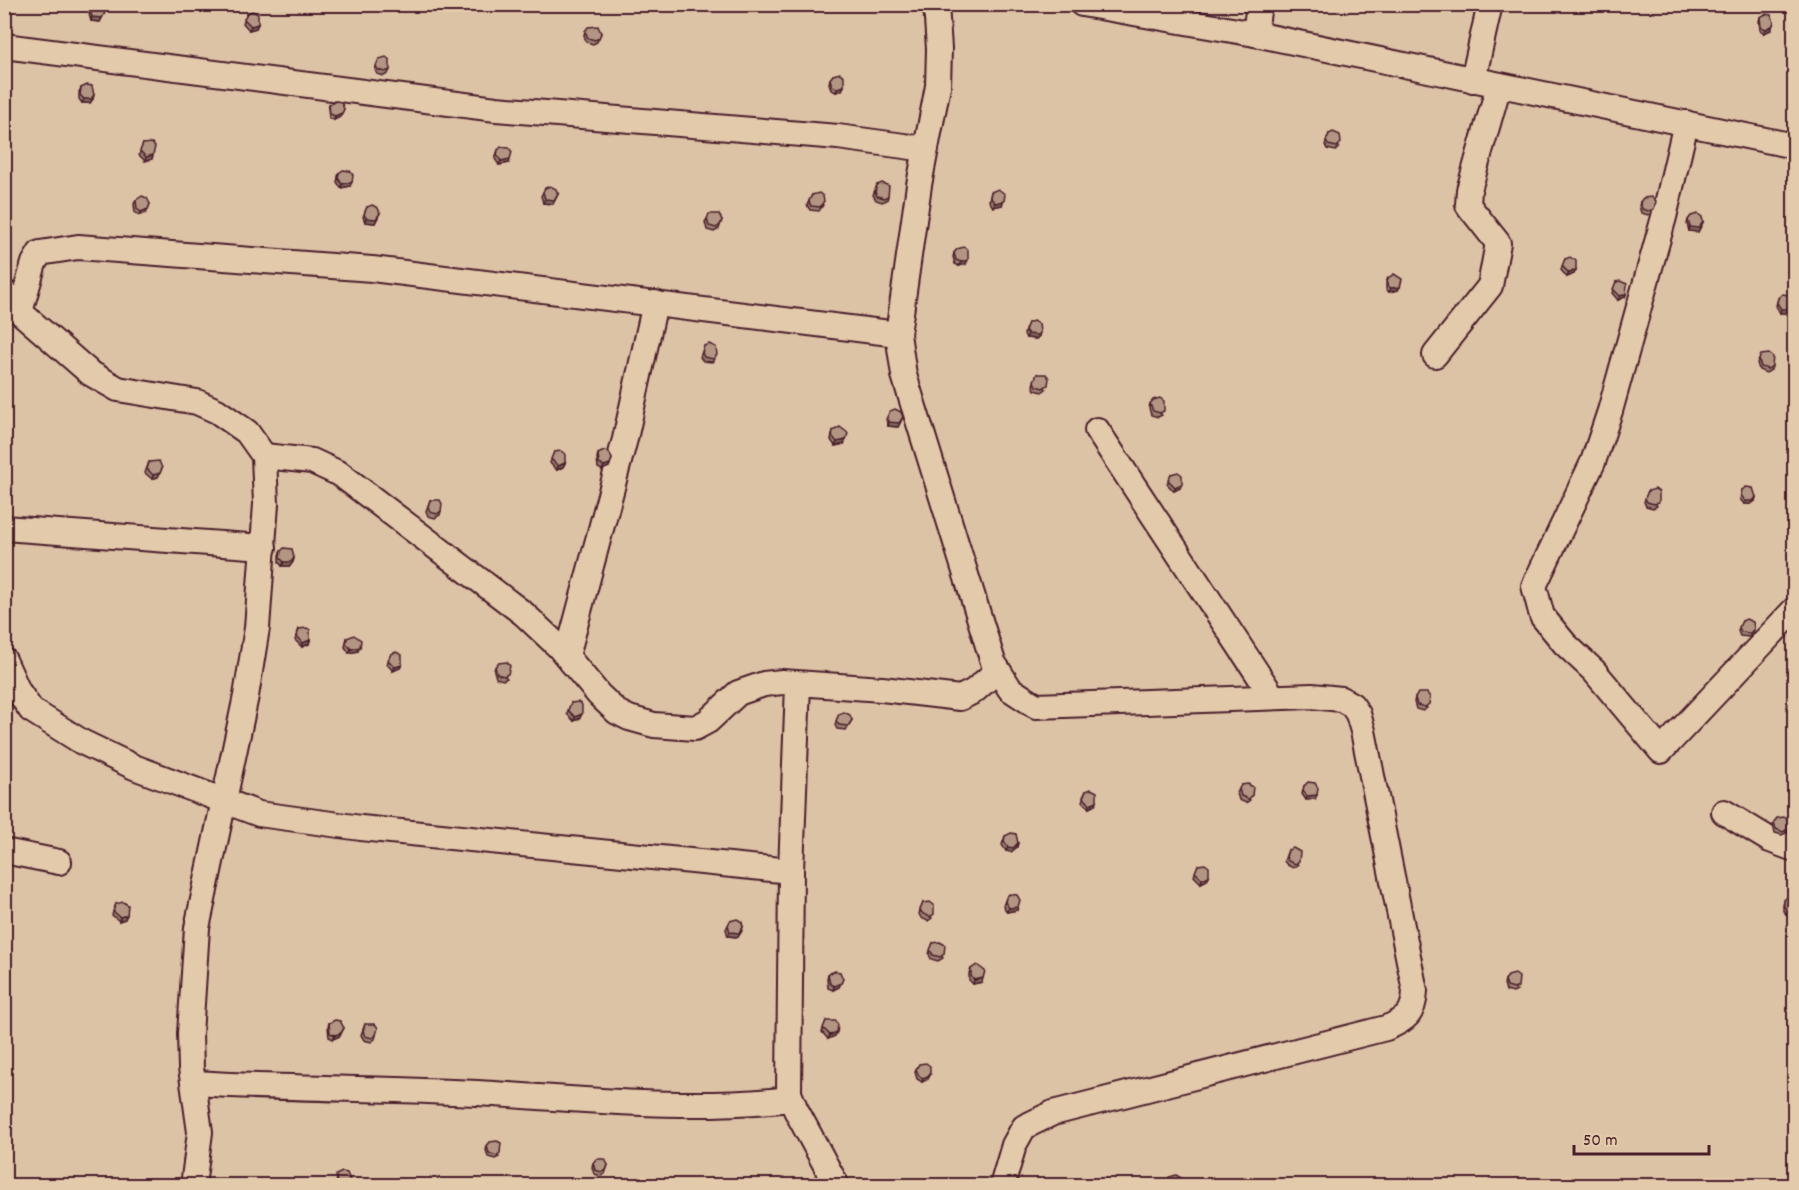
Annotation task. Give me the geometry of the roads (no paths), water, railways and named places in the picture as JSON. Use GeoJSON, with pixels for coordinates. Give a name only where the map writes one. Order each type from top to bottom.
{"type":"FeatureCollection","features":[{"type":"Feature","properties":{"kind":"street"},"geometry":{"type":"LineString","coordinates":[[936,4],[939,49],[938,86],[926,149],[898,334],[904,375],[998,670],[1010,689],[1036,706],[1273,697],[1341,699],[1352,705],[1358,714],[1414,976],[1412,1011],[1401,1022],[1386,1028],[1053,1113],[1024,1127],[1014,1145],[1002,1185]]}},
{"type":"Feature","properties":{"kind":"street"},"geometry":{"type":"LineString","coordinates":[[1082,4],[1255,34],[1794,146]]}},
{"type":"Feature","properties":{"kind":"street"},"geometry":{"type":"LineString","coordinates":[[1255,34],[1258,4]]}},
{"type":"Feature","properties":{"kind":"street"},"geometry":{"type":"LineString","coordinates":[[1473,80],[1490,4]]}},
{"type":"Feature","properties":{"kind":"street"},"geometry":{"type":"LineString","coordinates":[[4,46],[496,109],[838,137],[926,149]]}},
{"type":"Feature","properties":{"kind":"street"},"geometry":{"type":"LineString","coordinates":[[1436,355],[1490,286],[1496,261],[1498,243],[1468,205],[1469,190],[1499,85]]}},
{"type":"Feature","properties":{"kind":"street"},"geometry":{"type":"LineString","coordinates":[[1686,123],[1664,217],[1610,411],[1593,462],[1534,586],[1542,616],[1565,644],[1594,671],[1661,752],[1794,610]]}},
{"type":"Feature","properties":{"kind":"street"},"geometry":{"type":"LineString","coordinates":[[20,312],[34,263],[40,253],[78,247],[372,269],[898,334]]}},
{"type":"Feature","properties":{"kind":"street"},"geometry":{"type":"LineString","coordinates":[[4,292],[20,312],[90,373],[118,388],[197,402],[217,411],[247,432],[264,456],[267,480],[257,628],[225,801],[198,928],[190,1034],[200,1132],[194,1185]]}},
{"type":"Feature","properties":{"kind":"street"},"geometry":{"type":"LineString","coordinates":[[567,656],[622,450],[655,303]]}},
{"type":"Feature","properties":{"kind":"street"},"geometry":{"type":"LineString","coordinates":[[1097,430],[1273,697]]}},
{"type":"Feature","properties":{"kind":"street"},"geometry":{"type":"LineString","coordinates":[[264,456],[312,461],[340,474],[524,614],[567,656],[599,695],[617,712],[629,718],[672,727],[700,726],[733,696],[750,688],[773,683],[882,689],[960,698],[975,691],[998,670]]}},
{"type":"Feature","properties":{"kind":"street"},"geometry":{"type":"LineString","coordinates":[[4,528],[264,547]]}},
{"type":"Feature","properties":{"kind":"street"},"geometry":{"type":"LineString","coordinates":[[4,660],[25,703],[44,719],[82,742],[134,767],[259,814],[361,828],[791,871]]}},
{"type":"Feature","properties":{"kind":"street"},"geometry":{"type":"LineString","coordinates":[[798,684],[791,871],[791,1100],[837,1185]]}},
{"type":"Feature","properties":{"kind":"street"},"geometry":{"type":"LineString","coordinates":[[1724,812],[1770,840],[1794,849]]}},
{"type":"Feature","properties":{"kind":"street"},"geometry":{"type":"LineString","coordinates":[[4,850],[59,862]]}},
{"type":"Feature","properties":{"kind":"street"},"geometry":{"type":"LineString","coordinates":[[194,1083],[304,1090],[390,1089],[683,1106],[736,1105],[791,1100]]}}]}
